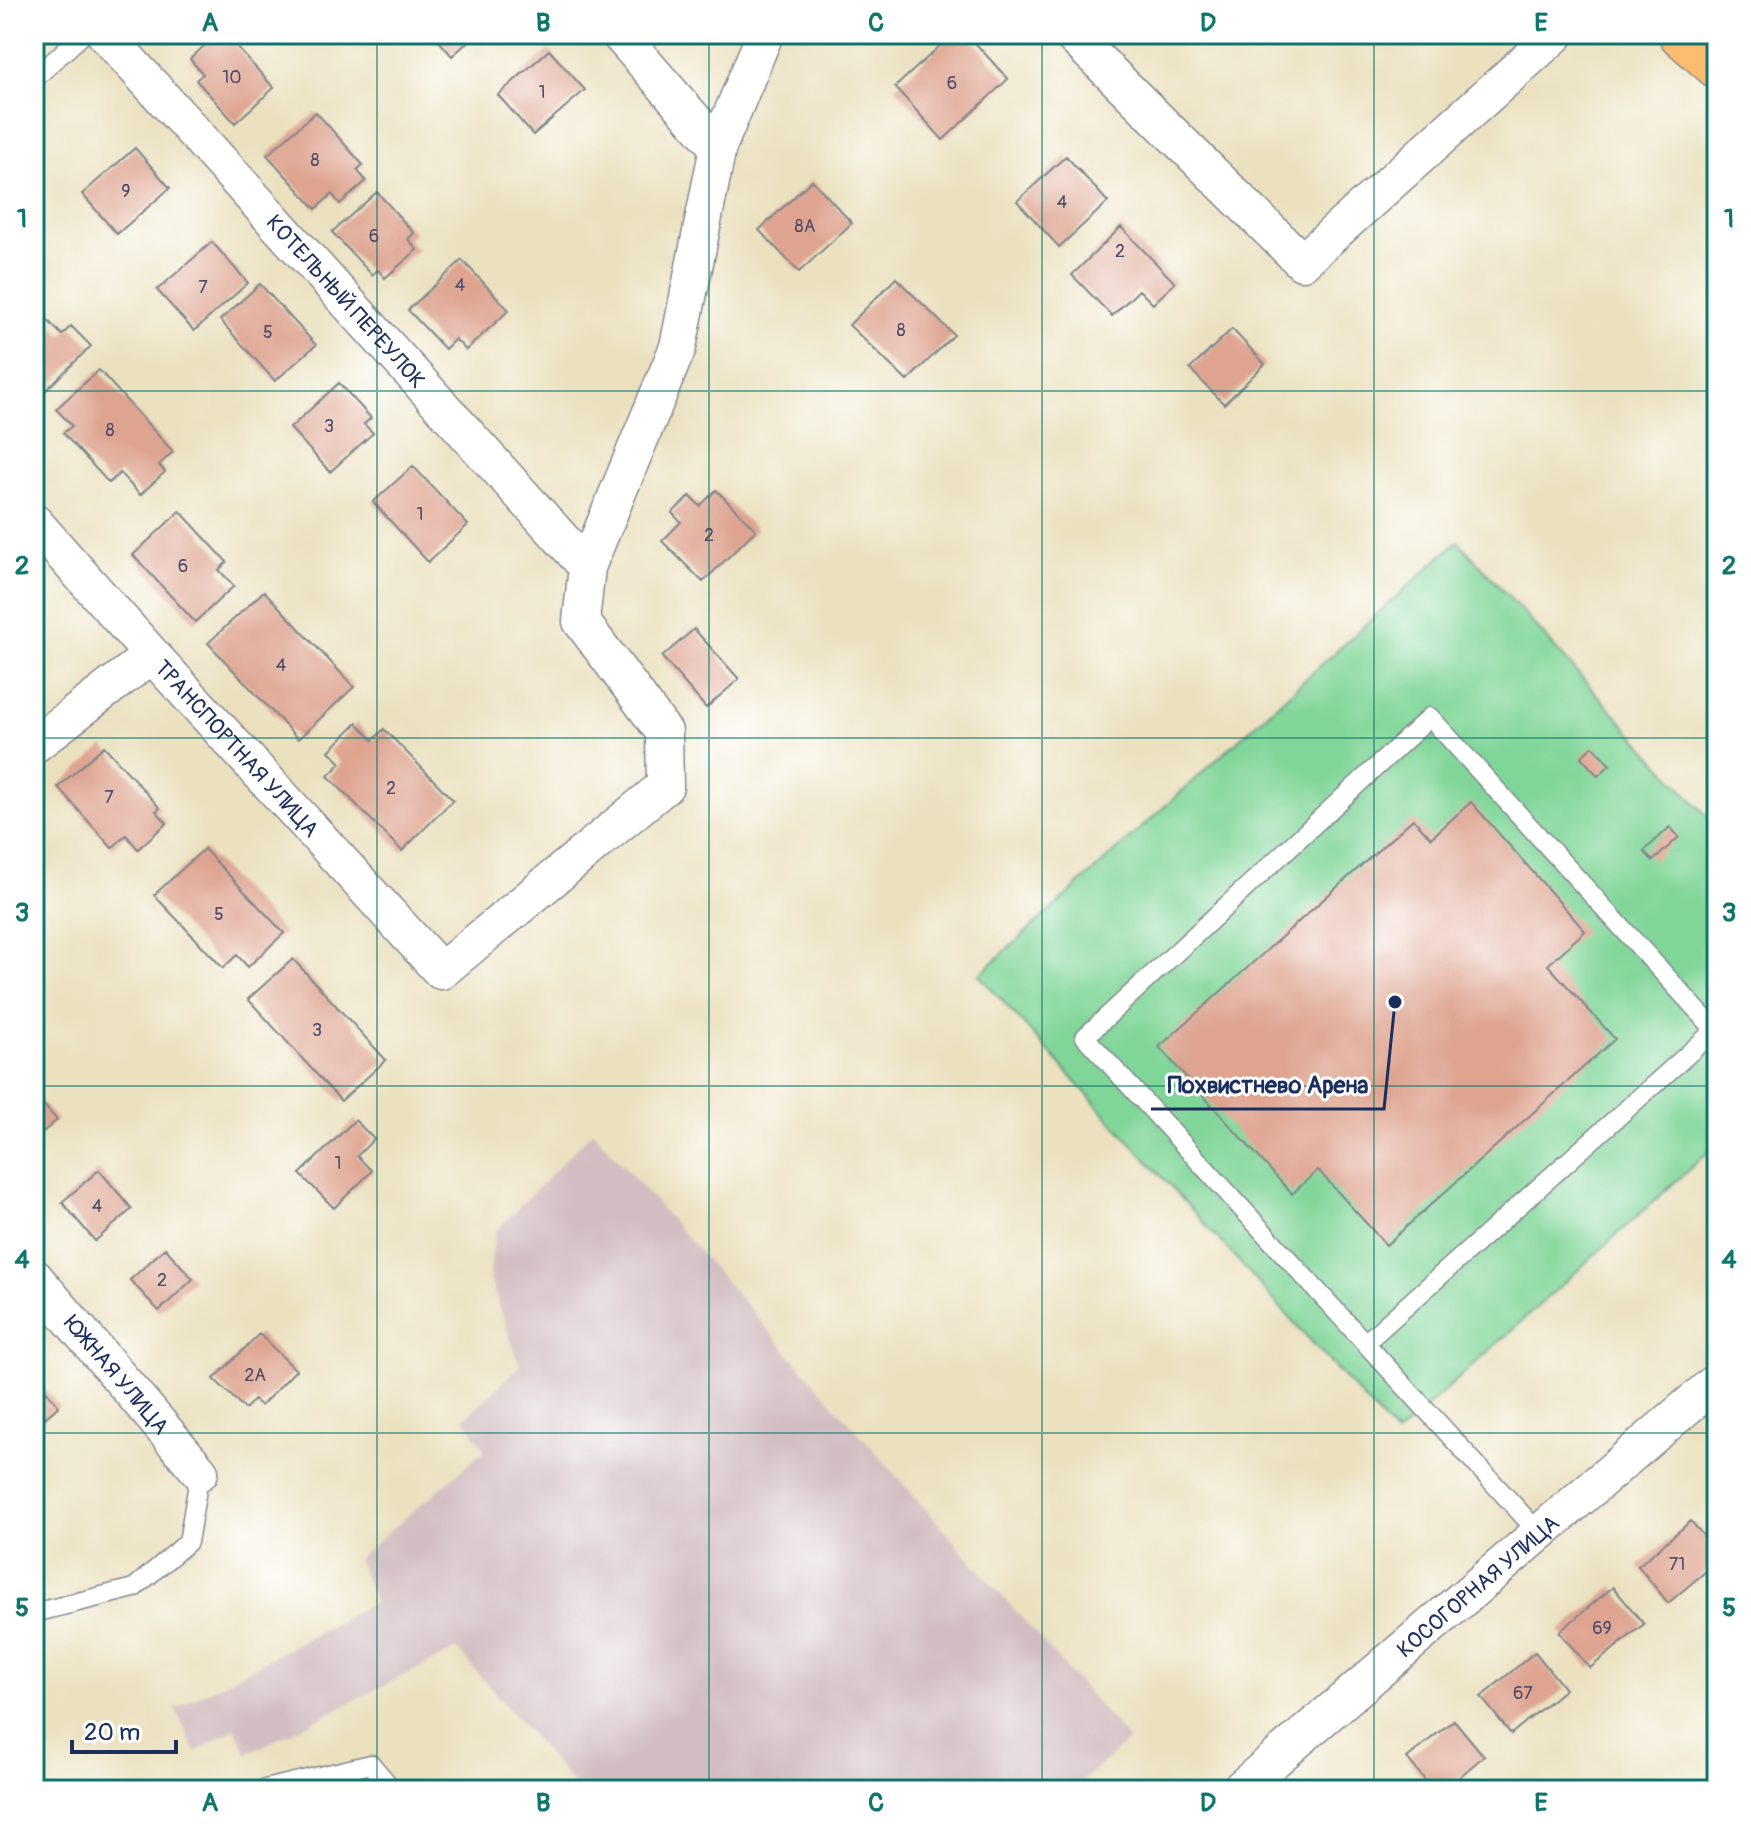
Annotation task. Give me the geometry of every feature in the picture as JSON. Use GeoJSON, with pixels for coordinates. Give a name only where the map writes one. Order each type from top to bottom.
{"type":"FeatureCollection","features":[{"type":"Feature","properties":{"kind":"main road"},"geometry":{"type":"LineString","coordinates":[[1681,34],[1717,66]]}},
{"type":"Feature","properties":{"kind":"street","name":"КОТЕЛЬНЫЙ ПЕРЕУЛОК"},"geometry":{"type":"LineString","coordinates":[[105,34],[587,567]]}},
{"type":"Feature","properties":{"kind":"street"},"geometry":{"type":"LineString","coordinates":[[619,34],[718,147]]}},
{"type":"Feature","properties":{"kind":"street"},"geometry":{"type":"LineString","coordinates":[[587,567],[678,347],[718,147],[765,34]]}},
{"type":"Feature","properties":{"kind":"street"},"geometry":{"type":"LineString","coordinates":[[1071,34],[1302,262],[1556,34]]}},
{"type":"Feature","properties":{"kind":"street","name":"ТРАНСПОРТНАЯ УЛИЦА"},"geometry":{"type":"LineString","coordinates":[[34,522],[441,971],[665,786],[664,732],[581,621],[587,567]]}},
{"type":"Feature","properties":{"kind":"street"},"geometry":{"type":"LineString","coordinates":[[34,745],[152,655]]}},
{"type":"Feature","properties":{"kind":"street","name":"ЮЖНАЯ УЛИЦА"},"geometry":{"type":"LineString","coordinates":[[34,1277],[200,1472]]}},
{"type":"Feature","properties":{"kind":"street","name":"КОСОГОРНАЯ УЛИЦА"},"geometry":{"type":"LineString","coordinates":[[1239,1790],[1717,1381]]}},
{"type":"Feature","properties":{"kind":"lane"},"geometry":{"type":"LineString","coordinates":[[34,79],[83,34]]}},
{"type":"Feature","properties":{"kind":"lane"},"geometry":{"type":"LineString","coordinates":[[1365,1343],[1716,1031],[1430,717],[1085,1037],[1365,1343],[1539,1533]]}},
{"type":"Feature","properties":{"kind":"lane"},"geometry":{"type":"LineString","coordinates":[[34,1613],[134,1588],[188,1542],[200,1472]]}},
{"type":"Feature","properties":{"kind":"lane"},"geometry":{"type":"LineString","coordinates":[[261,1790],[371,1764],[393,1790]]}},
{"type":"Feature","properties":{"kind":"shaded area"},"geometry":{"type":"Polygon","coordinates":[[[593,1131],[1129,1740],[1073,1790],[578,1790],[457,1649],[247,1754],[235,1728],[196,1752],[175,1709],[375,1602],[357,1559],[485,1450],[464,1419],[520,1366],[489,1276],[495,1232],[593,1131]]]}},
{"type":"Feature","properties":{"kind":"green space"},"geometry":{"type":"Polygon","coordinates":[[[1458,541],[1717,827],[1717,1144],[1396,1435],[979,975],[1458,541]]]}},
{"type":"Feature","properties":{"kind":"building"},"geometry":{"type":"Polygon","coordinates":[[[217,34],[225,34],[274,88],[235,123],[196,80],[203,74],[190,59],[217,34]]]}},
{"type":"Feature","properties":{"kind":"building"},"geometry":{"type":"Polygon","coordinates":[[[433,34],[477,34],[452,56],[433,34]]]}},
{"type":"Feature","properties":{"kind":"building"},"geometry":{"type":"Polygon","coordinates":[[[953,34],[967,34],[1008,79],[943,140],[895,87],[953,34]]]}},
{"type":"Feature","properties":{"kind":"building"},"geometry":{"type":"Polygon","coordinates":[[[549,50],[585,90],[533,135],[498,95],[549,50]]]}},
{"type":"Feature","properties":{"kind":"building"},"geometry":{"type":"Polygon","coordinates":[[[316,112],[363,165],[357,170],[366,181],[340,204],[332,194],[316,209],[267,155],[316,112]]]}},
{"type":"Feature","properties":{"kind":"building"},"geometry":{"type":"Polygon","coordinates":[[[135,148],[170,188],[117,234],[82,194],[135,148]]]}},
{"type":"Feature","properties":{"kind":"building"},"geometry":{"type":"Polygon","coordinates":[[[1066,156],[1108,202],[1059,247],[1017,201],[1066,156]]]}},
{"type":"Feature","properties":{"kind":"building"},"geometry":{"type":"Polygon","coordinates":[[[812,180],[852,223],[799,272],[759,230],[812,180]]]}},
{"type":"Feature","properties":{"kind":"building"},"geometry":{"type":"Polygon","coordinates":[[[377,192],[414,233],[408,239],[417,250],[385,278],[378,270],[372,275],[332,232],[377,192]]]}},
{"type":"Feature","properties":{"kind":"building"},"geometry":{"type":"Polygon","coordinates":[[[1121,227],[1175,283],[1153,304],[1139,290],[1112,316],[1072,275],[1121,227]]]}},
{"type":"Feature","properties":{"kind":"building"},"geometry":{"type":"Polygon","coordinates":[[[212,242],[248,283],[194,331],[157,290],[212,242]]]}},
{"type":"Feature","properties":{"kind":"building"},"geometry":{"type":"Polygon","coordinates":[[[462,260],[509,310],[466,350],[455,339],[445,349],[408,310],[462,260]]]}},
{"type":"Feature","properties":{"kind":"building"},"geometry":{"type":"Polygon","coordinates":[[[896,278],[954,335],[907,381],[849,325],[896,278]]]}},
{"type":"Feature","properties":{"kind":"building"},"geometry":{"type":"Polygon","coordinates":[[[260,284],[316,345],[275,381],[220,320],[260,284]]]}},
{"type":"Feature","properties":{"kind":"building"},"geometry":{"type":"Polygon","coordinates":[[[34,306],[62,335],[71,326],[91,346],[44,392],[34,382],[34,306]]]}},
{"type":"Feature","properties":{"kind":"building"},"geometry":{"type":"Polygon","coordinates":[[[1232,329],[1265,364],[1224,404],[1190,369],[1232,329]]]}},
{"type":"Feature","properties":{"kind":"building"},"geometry":{"type":"Polygon","coordinates":[[[99,370],[173,452],[159,465],[165,472],[140,495],[120,473],[109,483],[63,433],[72,426],[56,409],[99,370]]]}},
{"type":"Feature","properties":{"kind":"building"},"geometry":{"type":"Polygon","coordinates":[[[339,383],[371,418],[364,424],[373,433],[330,472],[290,428],[339,383]]]}},
{"type":"Feature","properties":{"kind":"building"},"geometry":{"type":"Polygon","coordinates":[[[413,466],[468,525],[428,562],[373,502],[413,466]]]}},
{"type":"Feature","properties":{"kind":"building"},"geometry":{"type":"Polygon","coordinates":[[[716,490],[756,530],[703,582],[662,541],[681,522],[672,513],[690,496],[700,506],[716,490]]]}},
{"type":"Feature","properties":{"kind":"building"},"geometry":{"type":"Polygon","coordinates":[[[180,511],[227,562],[219,570],[234,586],[195,622],[133,555],[180,511]]]}},
{"type":"Feature","properties":{"kind":"building"},"geometry":{"type":"Polygon","coordinates":[[[264,591],[354,687],[298,739],[208,643],[264,591]]]}},
{"type":"Feature","properties":{"kind":"building"},"geometry":{"type":"Polygon","coordinates":[[[694,629],[739,679],[706,708],[662,657],[694,629]]]}},
{"type":"Feature","properties":{"kind":"building"},"geometry":{"type":"Polygon","coordinates":[[[357,723],[373,740],[384,729],[453,800],[402,851],[328,776],[341,763],[329,751],[357,723]]]}},
{"type":"Feature","properties":{"kind":"building"},"geometry":{"type":"Polygon","coordinates":[[[104,746],[160,808],[156,811],[167,823],[138,849],[126,835],[112,848],[58,787],[104,746]]]}},
{"type":"Feature","properties":{"kind":"building"},"geometry":{"type":"Polygon","coordinates":[[[1593,746],[1610,765],[1598,776],[1581,757],[1593,746]]]}},
{"type":"Feature","properties":{"kind":"building"},"geometry":{"type":"Polygon","coordinates":[[[1471,802],[1585,931],[1548,965],[1615,1039],[1386,1245],[1318,1170],[1292,1194],[1159,1047],[1413,819],[1431,838],[1471,802]]]}},
{"type":"Feature","properties":{"kind":"building"},"geometry":{"type":"Polygon","coordinates":[[[1670,827],[1679,837],[1653,861],[1644,851],[1670,827]]]}},
{"type":"Feature","properties":{"kind":"building"},"geometry":{"type":"Polygon","coordinates":[[[204,849],[284,933],[248,967],[237,955],[223,968],[154,895],[204,849]]]}},
{"type":"Feature","properties":{"kind":"building"},"geometry":{"type":"Polygon","coordinates":[[[293,959],[386,1060],[341,1101],[248,999],[293,959]]]}},
{"type":"Feature","properties":{"kind":"building"},"geometry":{"type":"Polygon","coordinates":[[[34,1094],[57,1120],[34,1140],[34,1094]]]}},
{"type":"Feature","properties":{"kind":"building"},"geometry":{"type":"Polygon","coordinates":[[[355,1120],[374,1139],[357,1156],[372,1171],[334,1208],[300,1174],[355,1120]]]}},
{"type":"Feature","properties":{"kind":"building"},"geometry":{"type":"Polygon","coordinates":[[[99,1170],[132,1209],[95,1241],[62,1202],[99,1170]]]}},
{"type":"Feature","properties":{"kind":"building"},"geometry":{"type":"Polygon","coordinates":[[[165,1248],[193,1279],[159,1311],[130,1280],[165,1248]]]}},
{"type":"Feature","properties":{"kind":"building"},"geometry":{"type":"Polygon","coordinates":[[[259,1334],[296,1370],[261,1406],[254,1400],[245,1409],[214,1379],[259,1334]]]}},
{"type":"Feature","properties":{"kind":"building"},"geometry":{"type":"Polygon","coordinates":[[[34,1376],[59,1406],[34,1427],[34,1376]]]}},
{"type":"Feature","properties":{"kind":"building"},"geometry":{"type":"Polygon","coordinates":[[[1691,1521],[1717,1552],[1717,1562],[1668,1603],[1638,1566],[1691,1521]]]}},
{"type":"Feature","properties":{"kind":"building"},"geometry":{"type":"Polygon","coordinates":[[[1613,1587],[1644,1624],[1590,1668],[1559,1632],[1613,1587]]]}},
{"type":"Feature","properties":{"kind":"building"},"geometry":{"type":"Polygon","coordinates":[[[1535,1652],[1565,1689],[1511,1734],[1481,1697],[1535,1652]]]}},
{"type":"Feature","properties":{"kind":"building"},"geometry":{"type":"Polygon","coordinates":[[[1454,1720],[1484,1756],[1444,1790],[1433,1790],[1407,1758],[1454,1720]]]}},
{"type":"Feature","properties":{"kind":"building"},"geometry":{"type":"Polygon","coordinates":[[[1717,1774],[1717,1790],[1698,1790],[1717,1774]]]}},
{"type":"Feature","properties":{"kind":"place","name":"Похвистнево Арена"},"geometry":{"type":"Point","coordinates":[1395,1002]}}]}
